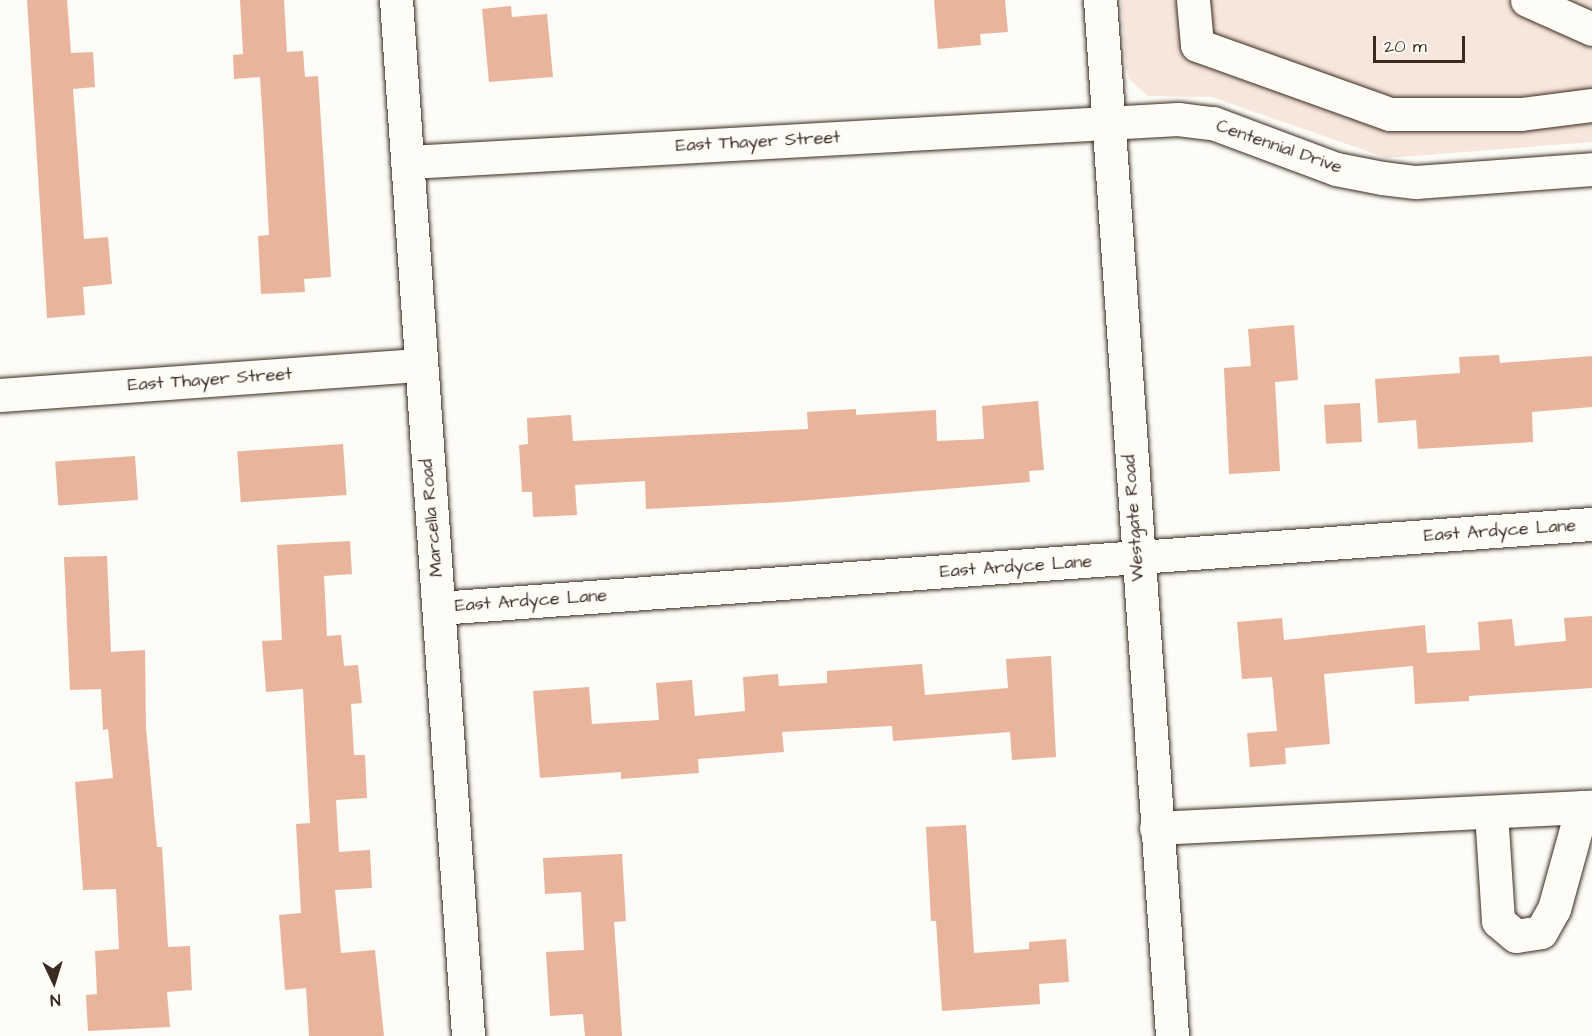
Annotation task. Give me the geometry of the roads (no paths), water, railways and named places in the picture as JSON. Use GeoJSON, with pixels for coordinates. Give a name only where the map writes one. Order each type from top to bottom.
{"type":"FeatureCollection","features":[{"type":"Feature","properties":{"kind":"street","name":"Marcella Road"},"geometry":{"type":"LineString","coordinates":[[396,0],[419,365],[439,608],[468,1036]]}},
{"type":"Feature","properties":{"kind":"street","name":"Westgate Road"},"geometry":{"type":"LineString","coordinates":[[1100,0],[1172,1036]]}},
{"type":"Feature","properties":{"kind":"street"},"geometry":{"type":"LineString","coordinates":[[1193,0],[1197,45],[1390,114],[1521,114],[1592,105]]}},
{"type":"Feature","properties":{"kind":"street"},"geometry":{"type":"LineString","coordinates":[[1527,0],[1592,29]]}},
{"type":"Feature","properties":{"kind":"street","name":"Centennial Drive"},"geometry":{"type":"LineString","coordinates":[[1108,122],[1178,118],[1213,123],[1336,169],[1416,182],[1592,169]]}},
{"type":"Feature","properties":{"kind":"street","name":"East Thayer Street"},"geometry":{"type":"LineString","coordinates":[[408,162],[1108,122]]}},
{"type":"Feature","properties":{"kind":"street","name":"East Thayer Street"},"geometry":{"type":"LineString","coordinates":[[0,395],[419,365]]}},
{"type":"Feature","properties":{"kind":"street","name":"East Ardyce Lane"},"geometry":{"type":"LineString","coordinates":[[439,608],[1592,524]]}},
{"type":"Feature","properties":{"kind":"street"},"geometry":{"type":"LineString","coordinates":[[1156,828],[1587,807],[1554,909],[1541,932],[1516,936],[1498,921],[1491,812]]}}]}
